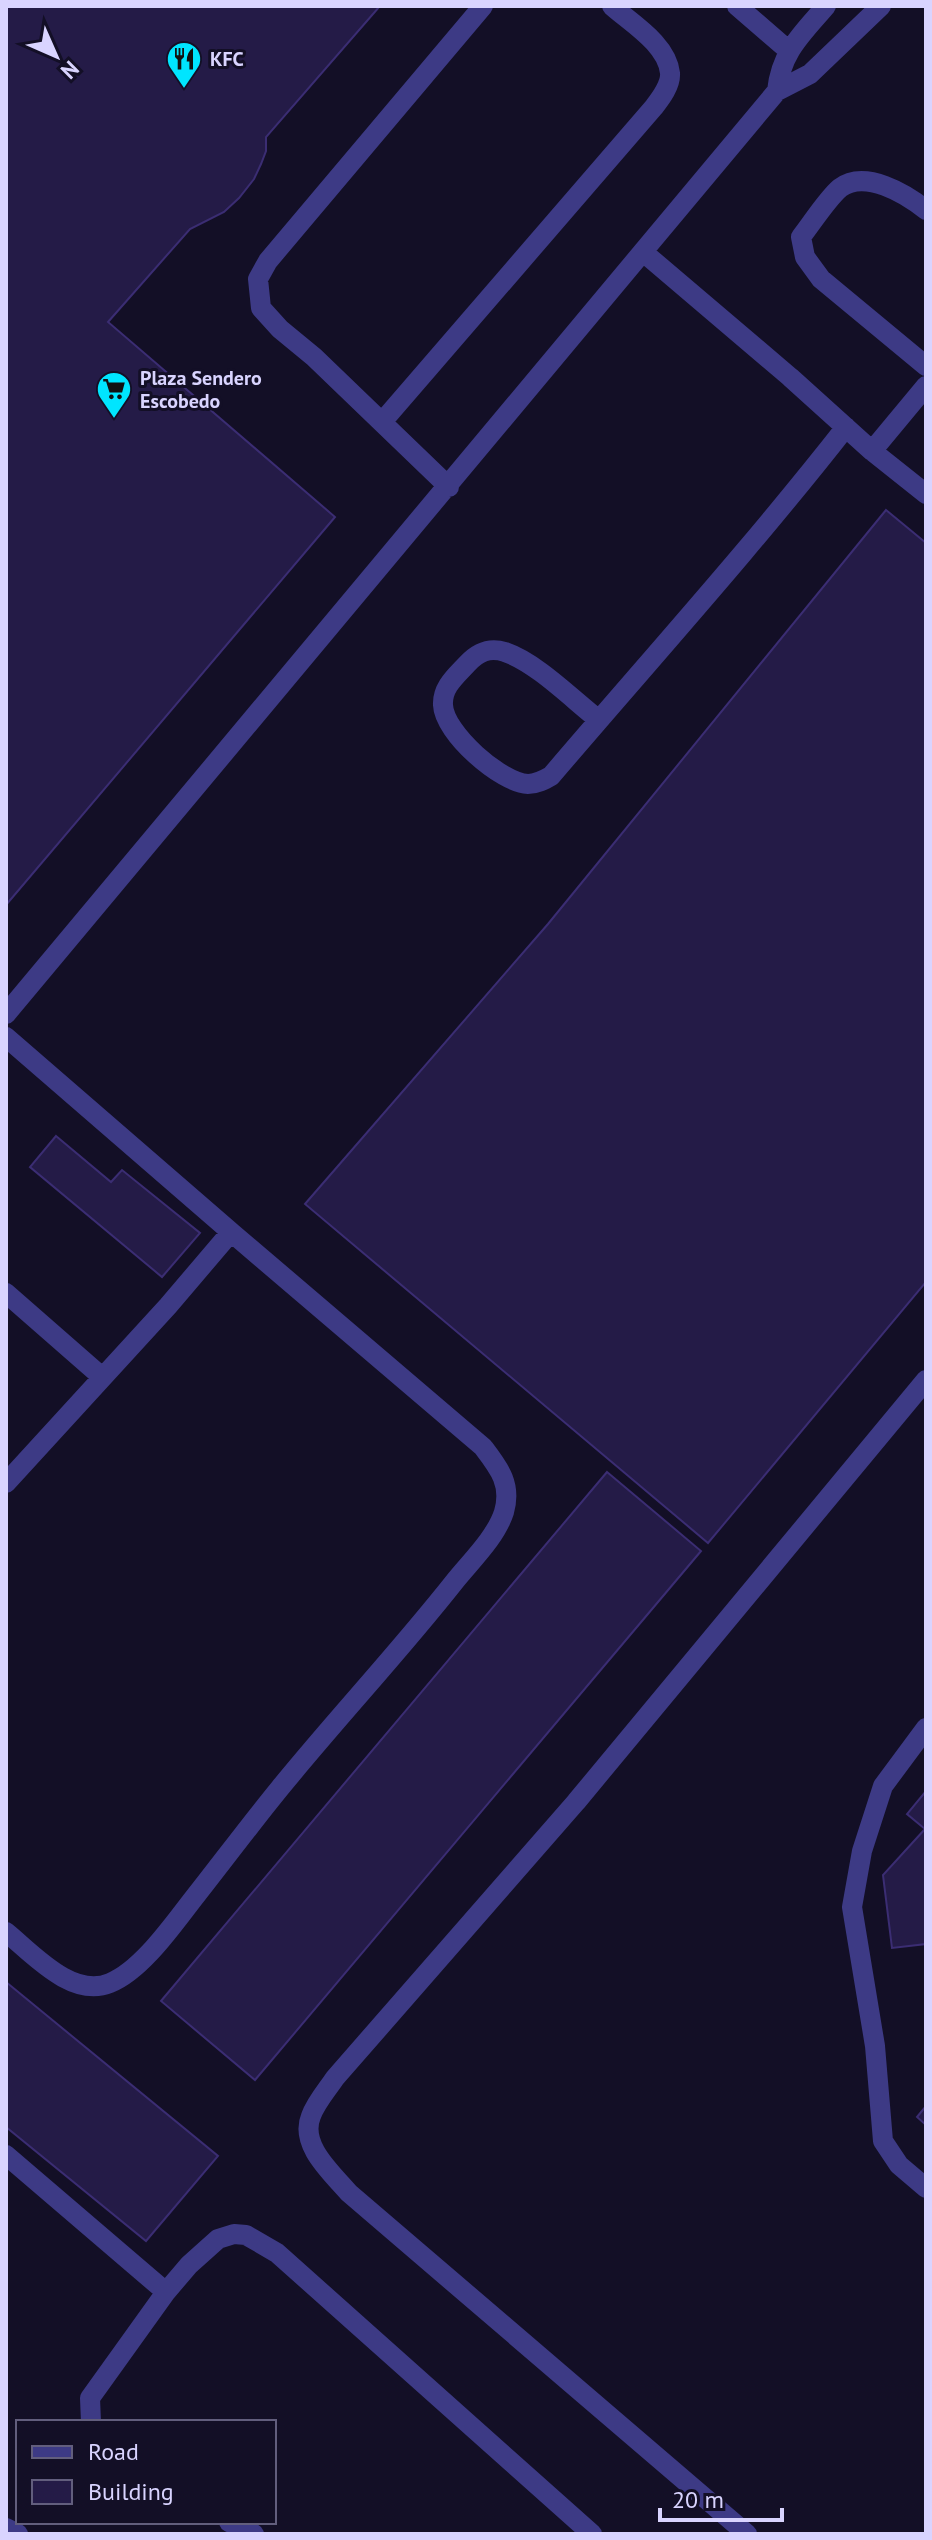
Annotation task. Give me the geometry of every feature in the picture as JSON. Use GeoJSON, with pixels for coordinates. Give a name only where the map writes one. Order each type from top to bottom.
{"type":"FeatureCollection","features":[{"type":"Feature","properties":{"kind":"street"},"geometry":{"type":"LineString","coordinates":[[449,487],[314,357],[280,329],[261,308],[258,279],[268,261],[483,6]]}},
{"type":"Feature","properties":{"kind":"street"},"geometry":{"type":"LineString","coordinates":[[382,422],[442,356],[666,90],[671,74],[664,55],[612,6]]}},
{"type":"Feature","properties":{"kind":"street"},"geometry":{"type":"LineString","coordinates":[[737,6],[788,50]]}},
{"type":"Feature","properties":{"kind":"street"},"geometry":{"type":"LineString","coordinates":[[777,91],[788,50],[826,6]]}},
{"type":"Feature","properties":{"kind":"street"},"geometry":{"type":"LineString","coordinates":[[6,1014],[777,91],[810,74],[881,6]]}},
{"type":"Feature","properties":{"kind":"street"},"geometry":{"type":"LineString","coordinates":[[926,210],[895,189],[877,183],[857,183],[841,187],[801,237],[805,257],[827,285],[926,366]]}},
{"type":"Feature","properties":{"kind":"street"},"geometry":{"type":"LineString","coordinates":[[643,252],[872,451],[926,494]]}},
{"type":"Feature","properties":{"kind":"street"},"geometry":{"type":"LineString","coordinates":[[872,451],[926,386]]}},
{"type":"Feature","properties":{"kind":"street"},"geometry":{"type":"LineString","coordinates":[[599,720],[528,664],[504,652],[487,650],[474,656],[447,685],[443,704],[447,722],[475,753],[506,776],[530,784],[542,782],[551,776],[792,497],[846,427]]}},
{"type":"Feature","properties":{"kind":"street"},"geometry":{"type":"LineString","coordinates":[[6,1037],[483,1447],[504,1474],[507,1495],[503,1514],[489,1539],[407,1642],[280,1788],[161,1940],[130,1970],[109,1984],[79,1984],[55,1971],[6,1932]]}},
{"type":"Feature","properties":{"kind":"street"},"geometry":{"type":"LineString","coordinates":[[6,1483],[168,1306],[231,1232]]}},
{"type":"Feature","properties":{"kind":"street"},"geometry":{"type":"LineString","coordinates":[[6,1293],[102,1377]]}},
{"type":"Feature","properties":{"kind":"street"},"geometry":{"type":"LineString","coordinates":[[747,2534],[349,2193],[312,2146],[308,2132],[310,2118],[335,2078],[576,1802],[926,1380]]}},
{"type":"Feature","properties":{"kind":"street"},"geometry":{"type":"LineString","coordinates":[[926,1728],[883,1786],[862,1851],[852,1907],[875,2046],[883,2141],[899,2165],[926,2188]]}},
{"type":"Feature","properties":{"kind":"street"},"geometry":{"type":"LineString","coordinates":[[6,2155],[166,2292]]}},
{"type":"Feature","properties":{"kind":"street"},"geometry":{"type":"LineString","coordinates":[[91,2420],[90,2398],[166,2292],[189,2265],[218,2239],[234,2234],[246,2235],[263,2242],[592,2534]]}},
{"type":"Feature","properties":{"kind":"street"},"geometry":{"type":"LineString","coordinates":[[233,2524],[254,2534]]}},
{"type":"Feature","properties":{"kind":"street"},"geometry":{"type":"LineString","coordinates":[[6,2528],[18,2534]]}},
{"type":"Feature","properties":{"kind":"building","name":"Plaza Sendero Escobedo"},"geometry":{"type":"Polygon","coordinates":[[[6,6],[380,6],[266,137],[266,151],[261,164],[239,198],[224,212],[190,229],[108,322],[335,517],[6,905],[6,6]]]}},
{"type":"Feature","properties":{"kind":"building"},"geometry":{"type":"Polygon","coordinates":[[[886,510],[926,543],[926,1282],[708,1543],[305,1204],[548,924],[886,510]]]}},
{"type":"Feature","properties":{"kind":"building"},"geometry":{"type":"Polygon","coordinates":[[[56,1136],[111,1182],[122,1170],[200,1233],[162,1277],[30,1167],[56,1136]]]}},
{"type":"Feature","properties":{"kind":"building"},"geometry":{"type":"Polygon","coordinates":[[[607,1472],[701,1551],[255,2080],[161,2001],[607,1472]]]}},
{"type":"Feature","properties":{"kind":"building"},"geometry":{"type":"Polygon","coordinates":[[[926,1791],[926,1944],[892,1948],[883,1875],[925,1829],[907,1814],[926,1791]]]}},
{"type":"Feature","properties":{"kind":"building"},"geometry":{"type":"Polygon","coordinates":[[[6,1982],[218,2156],[146,2241],[6,2127],[6,1982]]]}},
{"type":"Feature","properties":{"kind":"building"},"geometry":{"type":"Polygon","coordinates":[[[926,2106],[926,2125],[917,2117],[926,2106]]]}},
{"type":"Feature","properties":{"kind":"place","name":"KFC"},"geometry":{"type":"Point","coordinates":[184,90]}},
{"type":"Feature","properties":{"kind":"place","name":"Plaza Sendero Escobedo"},"geometry":{"type":"Point","coordinates":[114,420]}}]}
